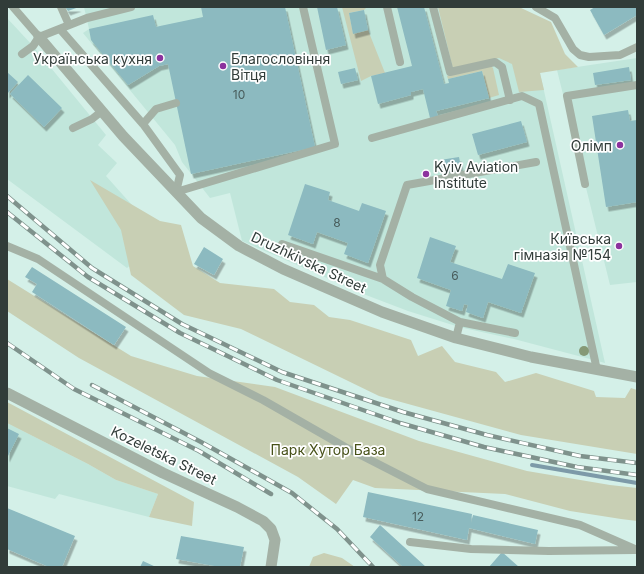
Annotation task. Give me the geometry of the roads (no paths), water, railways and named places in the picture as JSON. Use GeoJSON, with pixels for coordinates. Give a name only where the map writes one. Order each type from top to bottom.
{"type":"FeatureCollection","features":[{"type":"Feature","properties":{"kind":"street","name":"Druzhkivska Street"},"geometry":{"type":"LineString","coordinates":[[39,37],[123,136],[176,192],[201,218],[233,241],[283,269],[382,312],[456,338],[531,357],[637,377]]}},
{"type":"Feature","properties":{"kind":"street","name":"Kozeletska Street"},"geometry":{"type":"LineString","coordinates":[[7,393],[39,411],[263,521],[271,529],[275,540],[271,567]]}},
{"type":"Feature","properties":{"kind":"lane","name":"Druzhkivska Street"},"geometry":{"type":"LineString","coordinates":[[13,7],[39,37]]}},
{"type":"Feature","properties":{"kind":"lane"},"geometry":{"type":"LineString","coordinates":[[61,7],[69,25]]}},
{"type":"Feature","properties":{"kind":"lane"},"geometry":{"type":"LineString","coordinates":[[22,54],[33,46],[39,37],[87,18],[131,7]]}},
{"type":"Feature","properties":{"kind":"lane"},"geometry":{"type":"LineString","coordinates":[[176,192],[335,144],[303,7]]}},
{"type":"Feature","properties":{"kind":"lane"},"geometry":{"type":"LineString","coordinates":[[387,7],[400,62]]}},
{"type":"Feature","properties":{"kind":"lane"},"geometry":{"type":"LineString","coordinates":[[433,7],[450,72],[495,62],[502,67],[510,100]]}},
{"type":"Feature","properties":{"kind":"lane"},"geometry":{"type":"LineString","coordinates":[[536,7],[555,18],[573,49],[580,55],[589,58],[620,55],[637,47]]}},
{"type":"Feature","properties":{"kind":"lane"},"geometry":{"type":"LineString","coordinates":[[60,29],[143,124],[180,175],[176,192]]}},
{"type":"Feature","properties":{"kind":"lane"},"geometry":{"type":"LineString","coordinates":[[585,184],[567,96],[637,85]]}},
{"type":"Feature","properties":{"kind":"lane"},"geometry":{"type":"LineString","coordinates":[[372,138],[522,96],[539,104],[597,370]]}},
{"type":"Feature","properties":{"kind":"lane"},"geometry":{"type":"LineString","coordinates":[[143,124],[156,109],[176,103]]}},
{"type":"Feature","properties":{"kind":"lane"},"geometry":{"type":"LineString","coordinates":[[73,128],[102,111]]}},
{"type":"Feature","properties":{"kind":"lane"},"geometry":{"type":"LineString","coordinates":[[383,279],[380,266],[407,185],[536,162]]}},
{"type":"Feature","properties":{"kind":"lane"},"geometry":{"type":"LineString","coordinates":[[282,244],[383,279],[412,297],[460,322],[516,333]]}},
{"type":"Feature","properties":{"kind":"lane"},"geometry":{"type":"LineString","coordinates":[[7,246],[38,259],[209,373],[262,400],[345,447],[427,489],[580,525],[637,550]]}},
{"type":"Feature","properties":{"kind":"lane"},"geometry":{"type":"LineString","coordinates":[[456,338],[460,322]]}},
{"type":"Feature","properties":{"kind":"lane"},"geometry":{"type":"LineString","coordinates":[[410,542],[478,549],[548,551],[637,550]]}},
{"type":"Feature","properties":{"kind":"waterway"},"geometry":{"type":"LineString","coordinates":[[532,465],[637,483]]}},
{"type":"Feature","properties":{"kind":"railway"},"geometry":{"type":"LineString","coordinates":[[7,196],[92,268],[182,324],[282,372],[403,412],[487,435],[580,456],[637,463]]}},
{"type":"Feature","properties":{"kind":"railway"},"geometry":{"type":"LineString","coordinates":[[7,212],[88,277],[180,333],[277,380],[400,423],[484,447],[577,467],[637,475]]}},
{"type":"Feature","properties":{"kind":"railway"},"geometry":{"type":"LineString","coordinates":[[7,343],[74,389],[199,451],[271,494]]}},
{"type":"Feature","properties":{"kind":"railway"},"geometry":{"type":"LineString","coordinates":[[92,385],[201,442],[292,493],[337,529],[373,567]]}},
{"type":"Feature","properties":{"kind":"place","name":"Українська кухня"},"geometry":{"type":"Point","coordinates":[160,58]}},
{"type":"Feature","properties":{"kind":"place","name":"Благословіння Вітця"},"geometry":{"type":"Point","coordinates":[223,66]}},
{"type":"Feature","properties":{"kind":"place","name":"Олімп"},"geometry":{"type":"Point","coordinates":[620,145]}},
{"type":"Feature","properties":{"kind":"place","name":"Kyiv Aviation Institute"},"geometry":{"type":"Point","coordinates":[426,174]}},
{"type":"Feature","properties":{"kind":"place","name":"Київська гімназія №154"},"geometry":{"type":"Point","coordinates":[619,246]}},
{"type":"Feature","properties":{"kind":"park label","name":"Парк Хутор База"},"geometry":{"type":"Point","coordinates":[328,449]}}]}
